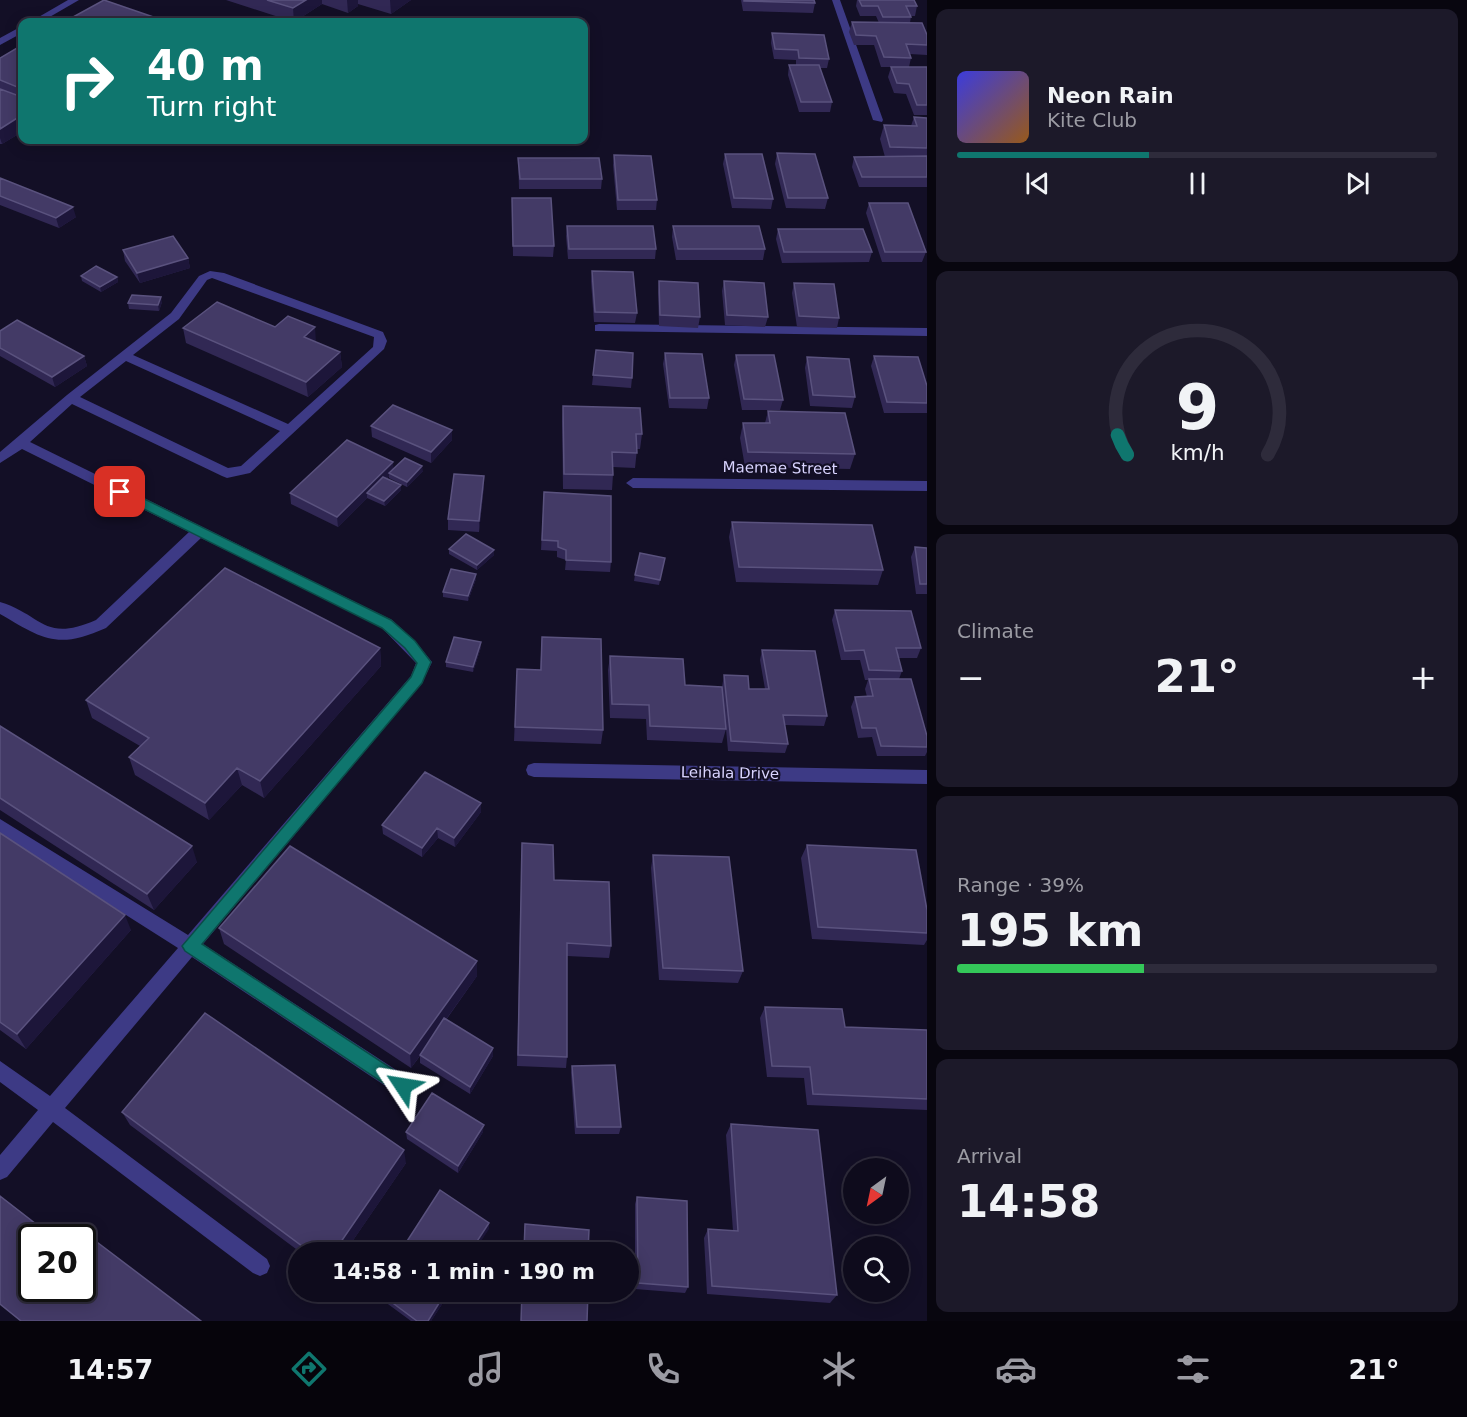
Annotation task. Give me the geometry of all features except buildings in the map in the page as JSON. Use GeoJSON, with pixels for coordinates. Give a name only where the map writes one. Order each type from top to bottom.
{"type":"FeatureCollection","features":[{"type":"Feature","properties":{"kind":"street"},"geometry":{"type":"LineString","coordinates":[[41,18],[75,0]]}},
{"type":"Feature","properties":{"kind":"street"},"geometry":{"type":"LineString","coordinates":[[836,0],[878,120]]}},
{"type":"Feature","properties":{"kind":"street"},"geometry":{"type":"LineString","coordinates":[[0,42],[18,31]]}},
{"type":"Feature","properties":{"kind":"street"},"geometry":{"type":"LineString","coordinates":[[0,459],[71,398],[175,316],[203,278],[210,274],[220,275],[379,335],[381,341],[378,349],[245,470],[227,473],[71,398]]}},
{"type":"Feature","properties":{"kind":"street"},"geometry":{"type":"LineString","coordinates":[[599,328],[927,332]]}},
{"type":"Feature","properties":{"kind":"street"},"geometry":{"type":"LineString","coordinates":[[125,356],[290,430]]}},
{"type":"Feature","properties":{"kind":"street"},"geometry":{"type":"LineString","coordinates":[[0,1170],[417,680],[424,662],[410,645],[387,624],[21,443]]}},
{"type":"Feature","properties":{"kind":"street","name":"Maemae Street"},"geometry":{"type":"LineString","coordinates":[[633,483],[927,486]]}},
{"type":"Feature","properties":{"kind":"street"},"geometry":{"type":"LineString","coordinates":[[0,607],[50,635],[66,636],[83,633],[101,624],[199,531]]}},
{"type":"Feature","properties":{"kind":"street","name":"Leihala Drive"},"geometry":{"type":"LineString","coordinates":[[534,770],[927,777]]}},
{"type":"Feature","properties":{"kind":"street"},"geometry":{"type":"LineString","coordinates":[[0,826],[190,946],[403,1086]]}},
{"type":"Feature","properties":{"kind":"street"},"geometry":{"type":"LineString","coordinates":[[0,1070],[260,1266]]}},
{"type":"Feature","properties":{"kind":"route"},"geometry":{"type":"LineString","coordinates":[[120,492],[387,624],[410,645],[424,662],[417,680],[190,946],[403,1086]]}}]}
